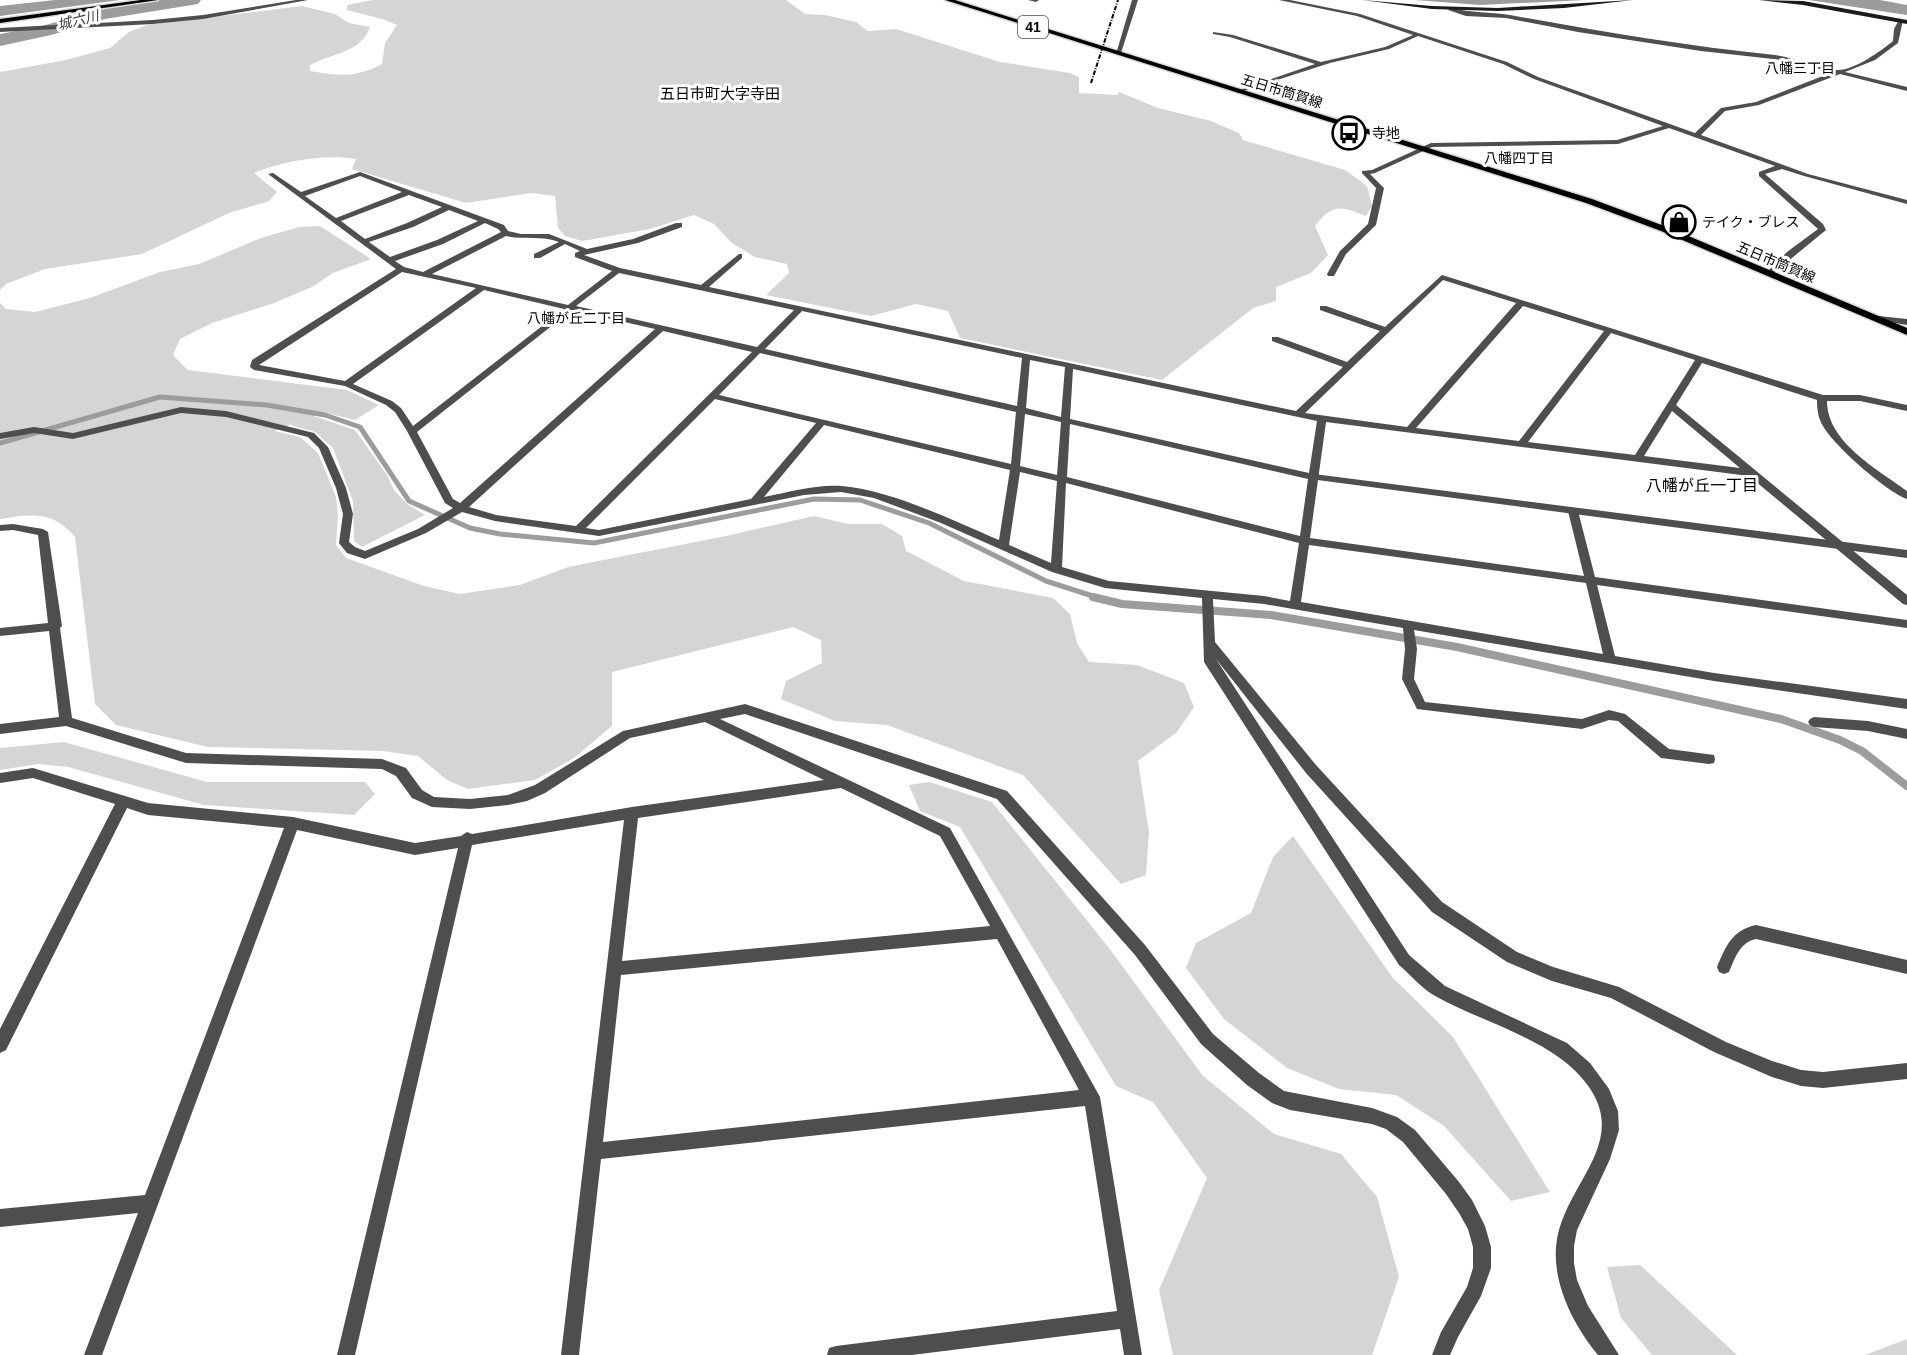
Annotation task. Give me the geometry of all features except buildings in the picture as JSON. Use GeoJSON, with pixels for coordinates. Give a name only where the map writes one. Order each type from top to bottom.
{"type":"FeatureCollection","features":[{"type":"Feature","properties":{"kind":"main road"},"geometry":{"type":"LineString","coordinates":[[0,21],[155,0]]}},
{"type":"Feature","properties":{"kind":"main road","name":"五日市筒賀線"},"geometry":{"type":"LineString","coordinates":[[948,0],[1589,201],[1664,229],[1907,333]]}},
{"type":"Feature","properties":{"kind":"main road"},"geometry":{"type":"LineString","coordinates":[[1365,0],[1451,10],[1522,10],[1630,0]]}},
{"type":"Feature","properties":{"kind":"main road"},"geometry":{"type":"LineString","coordinates":[[1762,0],[1803,3],[1904,22]]}},
{"type":"Feature","properties":{"kind":"street"},"geometry":{"type":"LineString","coordinates":[[0,30],[61,28],[203,17],[305,0]]}},
{"type":"Feature","properties":{"kind":"street"},"geometry":{"type":"LineString","coordinates":[[1118,53],[1135,0]]}},
{"type":"Feature","properties":{"kind":"street"},"geometry":{"type":"LineString","coordinates":[[1282,0],[1341,10],[1504,63],[1536,78],[1817,178],[1907,202]]}},
{"type":"Feature","properties":{"kind":"street"},"geometry":{"type":"LineString","coordinates":[[49,28],[89,9]]}},
{"type":"Feature","properties":{"kind":"street"},"geometry":{"type":"LineString","coordinates":[[1451,10],[1466,14],[1506,16],[1701,49],[1783,58],[1907,89]]}},
{"type":"Feature","properties":{"kind":"street"},"geometry":{"type":"LineString","coordinates":[[1698,134],[1723,109],[1757,105],[1873,59],[1895,44],[1897,29],[1904,22]]}},
{"type":"Feature","properties":{"kind":"street"},"geometry":{"type":"LineString","coordinates":[[1215,33],[1320,64]]}},
{"type":"Feature","properties":{"kind":"street"},"geometry":{"type":"LineString","coordinates":[[1239,92],[1320,64],[1387,48],[1417,35]]}},
{"type":"Feature","properties":{"kind":"street"},"geometry":{"type":"LineString","coordinates":[[1331,274],[1343,253],[1372,225],[1380,188],[1364,172],[1372,172],[1431,145],[1618,142],[1671,125]]}},
{"type":"Feature","properties":{"kind":"street"},"geometry":{"type":"LineString","coordinates":[[1770,274],[1790,254],[1822,230],[1791,199],[1762,176],[1761,173],[1782,166]]}},
{"type":"Feature","properties":{"kind":"street"},"geometry":{"type":"LineString","coordinates":[[271,174],[401,268],[424,274],[1314,477],[1907,554]]}},
{"type":"Feature","properties":{"kind":"street"},"geometry":{"type":"LineString","coordinates":[[300,195],[360,174],[501,227],[505,232],[521,237],[544,235],[586,251]]}},
{"type":"Feature","properties":{"kind":"street"},"geometry":{"type":"LineString","coordinates":[[335,221],[409,192]]}},
{"type":"Feature","properties":{"kind":"street"},"geometry":{"type":"LineString","coordinates":[[363,242],[410,225],[448,207]]}},
{"type":"Feature","properties":{"kind":"street"},"geometry":{"type":"LineString","coordinates":[[390,260],[440,242],[484,221]]}},
{"type":"Feature","properties":{"kind":"street"},"geometry":{"type":"LineString","coordinates":[[679,225],[642,239],[586,251],[578,255],[618,270],[1322,419],[1753,472]]}},
{"type":"Feature","properties":{"kind":"street"},"geometry":{"type":"LineString","coordinates":[[424,274],[505,232]]}},
{"type":"Feature","properties":{"kind":"street"},"geometry":{"type":"LineString","coordinates":[[537,256],[564,242]]}},
{"type":"Feature","properties":{"kind":"street"},"geometry":{"type":"LineString","coordinates":[[703,288],[739,256]]}},
{"type":"Feature","properties":{"kind":"street"},"geometry":{"type":"LineString","coordinates":[[401,268],[255,362],[254,367],[347,384],[389,403],[398,410],[412,431],[449,501],[461,508],[495,518],[600,533],[823,489],[860,491],[896,501],[1056,569],[1109,585],[1207,598],[1264,600],[1409,627],[1907,704]]}},
{"type":"Feature","properties":{"kind":"street"},"geometry":{"type":"LineString","coordinates":[[412,431],[618,270]]}},
{"type":"Feature","properties":{"kind":"street"},"geometry":{"type":"LineString","coordinates":[[1298,414],[1442,277],[1822,398],[1860,398],[1907,408]]}},
{"type":"Feature","properties":{"kind":"street"},"geometry":{"type":"LineString","coordinates":[[347,384],[483,287]]}},
{"type":"Feature","properties":{"kind":"street"},"geometry":{"type":"LineString","coordinates":[[1408,430],[1522,302]]}},
{"type":"Feature","properties":{"kind":"street"},"geometry":{"type":"LineString","coordinates":[[1323,308],[1385,330]]}},
{"type":"Feature","properties":{"kind":"street"},"geometry":{"type":"LineString","coordinates":[[579,529],[801,309]]}},
{"type":"Feature","properties":{"kind":"street"},"geometry":{"type":"LineString","coordinates":[[1872,317],[1907,322]]}},
{"type":"Feature","properties":{"kind":"street"},"geometry":{"type":"LineString","coordinates":[[0,436],[34,430],[73,436],[181,410],[226,414],[311,435],[323,447],[348,514],[344,543],[351,550],[365,555],[422,531],[461,508],[662,328]]}},
{"type":"Feature","properties":{"kind":"street"},"geometry":{"type":"LineString","coordinates":[[1521,444],[1609,330]]}},
{"type":"Feature","properties":{"kind":"street"},"geometry":{"type":"LineString","coordinates":[[1275,339],[1349,366]]}},
{"type":"Feature","properties":{"kind":"street"},"geometry":{"type":"LineString","coordinates":[[1004,546],[1015,469],[1026,357]]}},
{"type":"Feature","properties":{"kind":"street"},"geometry":{"type":"LineString","coordinates":[[1638,458],[1700,359]]}},
{"type":"Feature","properties":{"kind":"street"},"geometry":{"type":"LineString","coordinates":[[1056,569],[1069,366]]}},
{"type":"Feature","properties":{"kind":"street"},"geometry":{"type":"LineString","coordinates":[[714,396],[1061,479],[1305,541],[1907,624]]}},
{"type":"Feature","properties":{"kind":"street"},"geometry":{"type":"LineString","coordinates":[[1822,398],[1823,414],[1840,442],[1907,496]]}},
{"type":"Feature","properties":{"kind":"street"},"geometry":{"type":"LineString","coordinates":[[1671,406],[1753,472],[1836,545],[1907,601]]}},
{"type":"Feature","properties":{"kind":"street"},"geometry":{"type":"LineString","coordinates":[[1294,606],[1322,419]]}},
{"type":"Feature","properties":{"kind":"street"},"geometry":{"type":"LineString","coordinates":[[754,501],[822,422]]}},
{"type":"Feature","properties":{"kind":"street"},"geometry":{"type":"LineString","coordinates":[[1573,511],[1610,659]]}},
{"type":"Feature","properties":{"kind":"street"},"geometry":{"type":"LineString","coordinates":[[0,528],[13,527],[43,532],[66,721]]}},
{"type":"Feature","properties":{"kind":"street"},"geometry":{"type":"LineString","coordinates":[[1207,598],[1210,662],[1404,960],[1440,992],[1561,1048],[1572,1056],[1597,1083],[1608,1106],[1611,1128],[1568,1230],[1565,1260],[1575,1300],[1587,1324],[1610,1355]]}},
{"type":"Feature","properties":{"kind":"street"},"geometry":{"type":"LineString","coordinates":[[0,632],[56,626]]}},
{"type":"Feature","properties":{"kind":"street"},"geometry":{"type":"LineString","coordinates":[[1409,627],[1411,649],[1408,679],[1421,706],[1573,723],[1594,721],[1609,715],[1621,717],[1666,754],[1709,759]]}},
{"type":"Feature","properties":{"kind":"street"},"geometry":{"type":"LineString","coordinates":[[1211,645],[1311,769],[1437,907],[1512,957],[1552,974],[1614,992],[1720,1047],[1772,1070],[1801,1078],[1823,1080],[1907,1071]]}},
{"type":"Feature","properties":{"kind":"street"},"geometry":{"type":"LineString","coordinates":[[0,729],[66,721],[186,758],[382,764],[401,772],[417,794],[423,798],[432,802],[471,804],[522,797],[540,789],[627,734],[745,709],[1002,795],[1140,950],[1207,1039],[1253,1079],[1272,1093],[1290,1102],[1372,1116],[1391,1123],[1409,1136],[1471,1214],[1483,1248],[1484,1262],[1477,1288],[1441,1355]]}},
{"type":"Feature","properties":{"kind":"street"},"geometry":{"type":"LineString","coordinates":[[705,717],[945,832],[1092,1097],[1132,1355]]}},
{"type":"Feature","properties":{"kind":"street"},"geometry":{"type":"LineString","coordinates":[[1814,722],[1868,726],[1907,734]]}},
{"type":"Feature","properties":{"kind":"street"},"geometry":{"type":"LineString","coordinates":[[0,778],[33,773],[148,809],[293,823],[415,849],[467,838],[842,783]]}},
{"type":"Feature","properties":{"kind":"street"},"geometry":{"type":"LineString","coordinates":[[0,1045],[123,802]]}},
{"type":"Feature","properties":{"kind":"street"},"geometry":{"type":"LineString","coordinates":[[570,1355],[632,813]]}},
{"type":"Feature","properties":{"kind":"street"},"geometry":{"type":"LineString","coordinates":[[93,1355],[293,823]]}},
{"type":"Feature","properties":{"kind":"street"},"geometry":{"type":"LineString","coordinates":[[346,1355],[467,838]]}},
{"type":"Feature","properties":{"kind":"street"},"geometry":{"type":"LineString","coordinates":[[614,969],[1001,932]]}},
{"type":"Feature","properties":{"kind":"street"},"geometry":{"type":"LineString","coordinates":[[1724,967],[1739,938],[1747,933],[1756,932],[1907,967]]}},
{"type":"Feature","properties":{"kind":"street"},"geometry":{"type":"LineString","coordinates":[[592,1152],[1092,1097]]}},
{"type":"Feature","properties":{"kind":"street"},"geometry":{"type":"LineString","coordinates":[[0,1218],[150,1203]]}},
{"type":"Feature","properties":{"kind":"street"},"geometry":{"type":"LineString","coordinates":[[836,1355],[1126,1319]]}},
{"type":"Feature","properties":{"kind":"shaded area"},"geometry":{"type":"Polygon","coordinates":[[[55,0],[120,0],[0,16],[0,6],[55,0]]]}},
{"type":"Feature","properties":{"kind":"shaded area"},"geometry":{"type":"Polygon","coordinates":[[[373,0],[786,0],[805,14],[825,15],[856,22],[868,31],[896,29],[1000,62],[1070,73],[1079,77],[1079,93],[1117,95],[1119,92],[1158,108],[1211,121],[1239,133],[1243,140],[1345,170],[1367,186],[1372,206],[1366,216],[1343,209],[1327,213],[1315,226],[1328,255],[1311,273],[1276,287],[1276,301],[1253,308],[1162,380],[960,338],[948,311],[916,304],[871,316],[766,295],[789,273],[787,264],[755,257],[732,243],[714,224],[694,215],[650,229],[582,241],[565,236],[558,228],[555,196],[531,193],[466,203],[352,169],[356,159],[330,157],[304,160],[254,173],[277,192],[269,201],[229,213],[142,254],[45,269],[6,284],[0,290],[0,72],[66,60],[110,48],[129,32],[147,25],[302,6],[335,14],[349,23],[370,27],[366,36],[353,47],[310,65],[310,71],[339,75],[355,74],[382,64],[385,43],[397,25],[347,10],[347,5],[373,0]]]}},
{"type":"Feature","properties":{"kind":"shaded area"},"geometry":{"type":"Polygon","coordinates":[[[1415,0],[1586,0],[1480,5],[1415,0]]]}},
{"type":"Feature","properties":{"kind":"shaded area"},"geometry":{"type":"Polygon","coordinates":[[[1809,0],[1880,0],[1907,5],[1907,15],[1809,0]]]}},
{"type":"Feature","properties":{"kind":"shaded area"},"geometry":{"type":"Polygon","coordinates":[[[320,226],[371,259],[333,273],[312,287],[274,303],[212,323],[180,339],[173,355],[188,370],[347,390],[379,405],[355,420],[323,412],[314,416],[355,430],[387,475],[394,490],[407,504],[425,515],[362,547],[354,541],[353,501],[333,448],[315,432],[290,425],[301,420],[275,431],[300,437],[318,453],[336,497],[338,515],[336,545],[346,558],[424,586],[460,594],[520,585],[568,567],[814,516],[848,524],[882,524],[902,536],[906,551],[964,581],[1053,598],[1070,614],[1077,643],[1089,662],[1137,665],[1184,683],[1194,707],[1177,732],[1138,761],[1149,832],[1146,875],[1121,884],[1023,775],[887,725],[835,721],[781,699],[786,681],[822,663],[821,640],[793,627],[612,672],[612,726],[574,758],[535,780],[468,789],[447,780],[418,756],[383,751],[208,747],[116,725],[95,704],[75,537],[67,528],[50,518],[32,515],[0,519],[0,303],[6,309],[35,312],[90,298],[160,272],[199,264],[261,238],[299,227],[320,226]]]}},
{"type":"Feature","properties":{"kind":"shaded area"},"geometry":{"type":"Polygon","coordinates":[[[64,742],[207,782],[365,782],[375,794],[354,815],[204,805],[68,767],[38,764],[0,770],[0,748],[64,742]]]}},
{"type":"Feature","properties":{"kind":"shaded area"},"geometry":{"type":"Polygon","coordinates":[[[929,782],[992,802],[1109,948],[1203,1076],[1274,1134],[1341,1154],[1377,1197],[1399,1277],[1372,1355],[1173,1355],[1159,1290],[1207,1178],[1153,1102],[1116,1086],[960,827],[920,811],[909,785],[929,782]]]}},
{"type":"Feature","properties":{"kind":"shaded area"},"geometry":{"type":"Polygon","coordinates":[[[1293,836],[1393,978],[1453,1037],[1550,1192],[1511,1201],[1444,1126],[1396,1095],[1339,1089],[1287,1068],[1224,1019],[1186,968],[1196,943],[1251,913],[1273,857],[1293,836]]]}},
{"type":"Feature","properties":{"kind":"shaded area"},"geometry":{"type":"Polygon","coordinates":[[[1640,1265],[1737,1355],[1652,1355],[1621,1318],[1607,1267],[1640,1265]]]}},
{"type":"Feature","properties":{"kind":"shaded area"},"geometry":{"type":"Polygon","coordinates":[[[1907,1339],[1907,1355],[1865,1355],[1907,1339]]]}},
{"type":"Feature","properties":{"kind":"waterway","name":"城六川"},"geometry":{"type":"LineString","coordinates":[[0,40],[45,31],[103,14],[192,0]]}},
{"type":"Feature","properties":{"kind":"waterway"},"geometry":{"type":"LineString","coordinates":[[0,443],[160,397],[267,405],[325,415],[360,427],[409,501],[470,528],[500,534],[594,543],[814,499],[860,500],[929,523],[1046,581],[1099,598]]}},
{"type":"Feature","properties":{"kind":"waterway"},"geometry":{"type":"LineString","coordinates":[[1093,597],[1122,604],[1271,615],[1457,647],[1781,719],[1840,740],[1862,751],[1907,786]]}},
{"type":"Feature","properties":{"kind":"railway"},"geometry":{"type":"LineString","coordinates":[[1091,83],[1118,0]]}},
{"type":"Feature","properties":{"kind":"place","name":"寺地"},"geometry":{"type":"Point","coordinates":[1349,133]}},
{"type":"Feature","properties":{"kind":"place","name":"テイク・ブレス"},"geometry":{"type":"Point","coordinates":[1679,222]}},
{"type":"Feature","properties":{"kind":"district","name":"八幡三丁目"},"geometry":{"type":"Point","coordinates":[1800,68]}},
{"type":"Feature","properties":{"kind":"district","name":"五日市町大字寺田"},"geometry":{"type":"Point","coordinates":[720,93]}},
{"type":"Feature","properties":{"kind":"district","name":"八幡四丁目"},"geometry":{"type":"Point","coordinates":[1519,158]}},
{"type":"Feature","properties":{"kind":"district","name":"八幡が丘二丁目"},"geometry":{"type":"Point","coordinates":[576,318]}},
{"type":"Feature","properties":{"kind":"district","name":"八幡が丘一丁目"},"geometry":{"type":"Point","coordinates":[1702,485]}}]}
